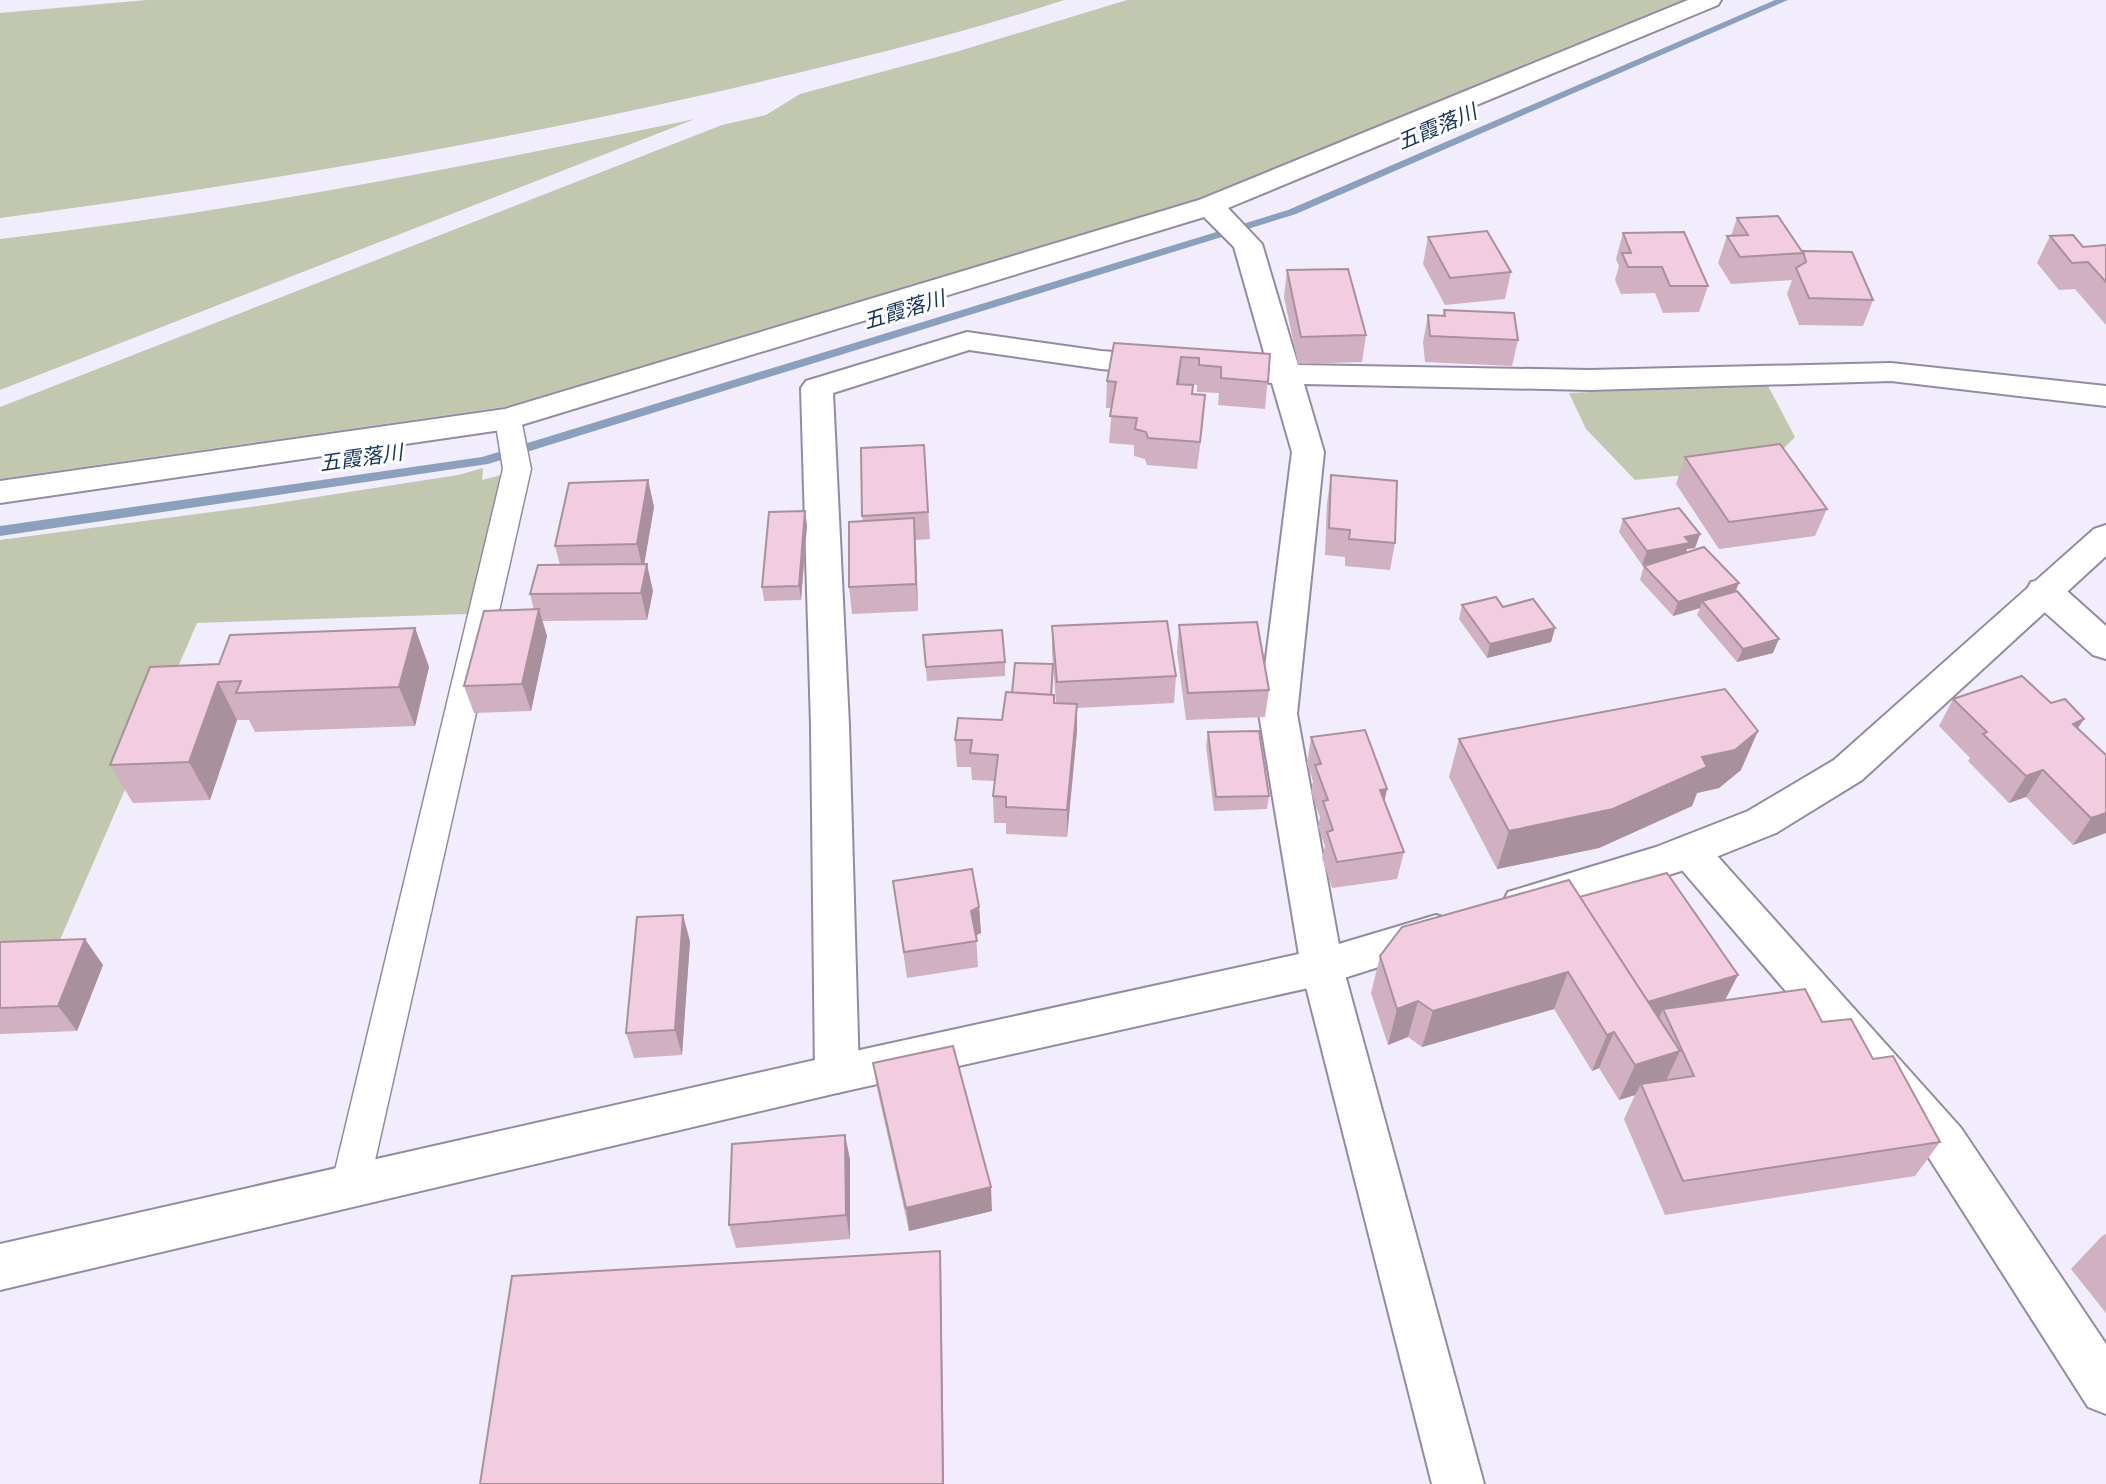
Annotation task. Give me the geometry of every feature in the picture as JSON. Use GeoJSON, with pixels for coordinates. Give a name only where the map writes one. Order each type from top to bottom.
{"type":"FeatureCollection","features":[{"type":"Feature","properties":{"kind":"street"},"geometry":{"type":"LineString","coordinates":[[0,492],[509,426],[1214,212],[1709,0]]}},
{"type":"Feature","properties":{"kind":"street"},"geometry":{"type":"LineString","coordinates":[[1214,212],[1248,244],[1308,452],[1278,714],[1322,967],[1458,1484]]}},
{"type":"Feature","properties":{"kind":"street"},"geometry":{"type":"LineString","coordinates":[[837,1074],[830,725],[817,388],[967,341],[1101,360],[1285,374],[1590,380],[1891,372],[2106,396]]}},
{"type":"Feature","properties":{"kind":"street"},"geometry":{"type":"LineString","coordinates":[[0,1267],[837,1074],[1322,967],[1689,851],[1762,822],[1847,770],[2106,537]]}},
{"type":"Feature","properties":{"kind":"street"},"geometry":{"type":"LineString","coordinates":[[2044,591],[2106,646]]}},
{"type":"Feature","properties":{"kind":"street"},"geometry":{"type":"LineString","coordinates":[[1689,851],[1945,1143],[2106,1389]]}},
{"type":"Feature","properties":{"kind":"lane"},"geometry":{"type":"LineString","coordinates":[[350,1187],[517,469],[509,426]]}},
{"type":"Feature","properties":{"kind":"green space"},"geometry":{"type":"Polygon","coordinates":[[[147,0],[1064,0],[937,38],[632,111],[272,178],[0,218],[0,13],[147,0]]]}},
{"type":"Feature","properties":{"kind":"green space"},"geometry":{"type":"Polygon","coordinates":[[[1127,0],[1684,0],[1220,193],[517,405],[0,479],[0,407],[722,125],[766,115],[800,94],[959,51],[1127,0]]]}},
{"type":"Feature","properties":{"kind":"green space"},"geometry":{"type":"Polygon","coordinates":[[[695,119],[0,390],[0,239],[175,216],[349,187],[695,119]]]}},
{"type":"Feature","properties":{"kind":"green space"},"geometry":{"type":"Polygon","coordinates":[[[1767,384],[1795,437],[1765,467],[1635,480],[1586,429],[1569,393],[1767,384]]]}},
{"type":"Feature","properties":{"kind":"green space"},"geometry":{"type":"Polygon","coordinates":[[[483,468],[482,480],[505,474],[467,614],[197,623],[56,949],[0,952],[0,540],[265,505],[458,475],[483,468]]]}},
{"type":"Feature","properties":{"kind":"building"},"geometry":{"type":"Polygon","coordinates":[[[1778,216],[1803,253],[1740,257],[1727,236],[1748,235],[1737,218],[1778,216]]]}},
{"type":"Feature","properties":{"kind":"building"},"geometry":{"type":"Polygon","coordinates":[[[1487,231],[1511,272],[1450,278],[1428,237],[1487,231]]]}},
{"type":"Feature","properties":{"kind":"building"},"geometry":{"type":"Polygon","coordinates":[[[1684,232],[1708,286],[1670,286],[1662,267],[1628,267],[1622,253],[1631,253],[1623,233],[1684,232]]]}},
{"type":"Feature","properties":{"kind":"building"},"geometry":{"type":"Polygon","coordinates":[[[2073,235],[2083,247],[2106,245],[2106,282],[2088,262],[2072,263],[2050,236],[2073,235]]]}},
{"type":"Feature","properties":{"kind":"building"},"geometry":{"type":"Polygon","coordinates":[[[1803,251],[1852,252],[1873,300],[1809,298],[1796,268],[1806,262],[1803,251]]]}},
{"type":"Feature","properties":{"kind":"building"},"geometry":{"type":"Polygon","coordinates":[[[1348,269],[1366,335],[1301,337],[1287,270],[1348,269]]]}},
{"type":"Feature","properties":{"kind":"building"},"geometry":{"type":"Polygon","coordinates":[[[1444,310],[1514,313],[1518,340],[1430,336],[1428,315],[1445,316],[1444,310]]]}},
{"type":"Feature","properties":{"kind":"building"},"geometry":{"type":"Polygon","coordinates":[[[1114,343],[1270,354],[1268,382],[1221,378],[1221,367],[1199,365],[1199,358],[1181,357],[1177,384],[1193,385],[1192,394],[1205,395],[1200,442],[1148,438],[1146,432],[1135,429],[1137,418],[1110,416],[1116,382],[1107,381],[1114,343]]]}},
{"type":"Feature","properties":{"kind":"building"},"geometry":{"type":"Polygon","coordinates":[[[1780,444],[1827,509],[1729,522],[1685,457],[1780,444]]]}},
{"type":"Feature","properties":{"kind":"building"},"geometry":{"type":"Polygon","coordinates":[[[924,445],[928,512],[862,516],[861,448],[924,445]]]}},
{"type":"Feature","properties":{"kind":"building"},"geometry":{"type":"Polygon","coordinates":[[[1331,475],[1397,481],[1395,543],[1349,539],[1350,530],[1329,528],[1331,475]]]}},
{"type":"Feature","properties":{"kind":"building"},"geometry":{"type":"Polygon","coordinates":[[[648,480],[637,544],[555,546],[569,483],[648,480]]]}},
{"type":"Feature","properties":{"kind":"building"},"geometry":{"type":"Polygon","coordinates":[[[1679,508],[1700,534],[1685,537],[1690,543],[1647,551],[1623,519],[1679,508]]]}},
{"type":"Feature","properties":{"kind":"building"},"geometry":{"type":"Polygon","coordinates":[[[805,511],[799,586],[762,587],[769,512],[805,511]]]}},
{"type":"Feature","properties":{"kind":"building"},"geometry":{"type":"Polygon","coordinates":[[[914,518],[916,584],[849,587],[849,522],[914,518]]]}},
{"type":"Feature","properties":{"kind":"building"},"geometry":{"type":"Polygon","coordinates":[[[1704,547],[1739,583],[1678,602],[1644,566],[1704,547]]]}},
{"type":"Feature","properties":{"kind":"building"},"geometry":{"type":"Polygon","coordinates":[[[647,564],[641,593],[530,594],[538,565],[647,564]]]}},
{"type":"Feature","properties":{"kind":"building"},"geometry":{"type":"Polygon","coordinates":[[[1737,591],[1779,639],[1743,649],[1702,601],[1737,591]]]}},
{"type":"Feature","properties":{"kind":"building"},"geometry":{"type":"Polygon","coordinates":[[[1496,597],[1503,607],[1533,599],[1555,628],[1490,644],[1462,605],[1496,597]]]}},
{"type":"Feature","properties":{"kind":"building"},"geometry":{"type":"Polygon","coordinates":[[[539,609],[522,684],[464,686],[484,611],[539,609]]]}},
{"type":"Feature","properties":{"kind":"building"},"geometry":{"type":"Polygon","coordinates":[[[1167,621],[1176,676],[1057,682],[1052,626],[1167,621]]]}},
{"type":"Feature","properties":{"kind":"building"},"geometry":{"type":"Polygon","coordinates":[[[1257,622],[1269,690],[1188,693],[1179,625],[1257,622]]]}},
{"type":"Feature","properties":{"kind":"building"},"geometry":{"type":"Polygon","coordinates":[[[415,628],[399,687],[236,693],[241,681],[218,682],[189,762],[110,765],[150,667],[219,664],[230,635],[415,628]]]}},
{"type":"Feature","properties":{"kind":"building"},"geometry":{"type":"Polygon","coordinates":[[[1002,630],[1005,662],[926,667],[923,635],[1002,630]]]}},
{"type":"Feature","properties":{"kind":"building"},"geometry":{"type":"Polygon","coordinates":[[[1015,663],[1053,664],[1051,695],[1012,693],[1015,663]]]}},
{"type":"Feature","properties":{"kind":"building"},"geometry":{"type":"Polygon","coordinates":[[[2022,676],[2051,703],[2065,699],[2084,719],[2073,724],[2106,755],[2106,813],[2091,818],[2043,770],[2026,776],[1983,734],[1987,732],[1953,699],[2022,676]]]}},
{"type":"Feature","properties":{"kind":"building"},"geometry":{"type":"Polygon","coordinates":[[[1725,689],[1758,731],[1735,750],[1702,757],[1707,767],[1613,809],[1509,831],[1459,739],[1725,689]]]}},
{"type":"Feature","properties":{"kind":"building"},"geometry":{"type":"Polygon","coordinates":[[[1006,692],[1054,695],[1054,703],[1077,704],[1067,810],[1006,807],[1006,797],[993,796],[998,755],[970,753],[972,740],[955,740],[958,718],[1002,720],[1006,692]]]}},
{"type":"Feature","properties":{"kind":"building"},"geometry":{"type":"Polygon","coordinates":[[[1365,730],[1387,789],[1380,790],[1404,852],[1337,862],[1327,832],[1333,830],[1323,801],[1328,800],[1315,765],[1321,764],[1311,737],[1365,730]]]}},
{"type":"Feature","properties":{"kind":"building"},"geometry":{"type":"Polygon","coordinates":[[[1259,731],[1269,796],[1216,797],[1208,732],[1259,731]]]}},
{"type":"Feature","properties":{"kind":"building"},"geometry":{"type":"Polygon","coordinates":[[[972,869],[979,907],[971,911],[977,941],[904,952],[893,881],[972,869]]]}},
{"type":"Feature","properties":{"kind":"building"},"geometry":{"type":"Polygon","coordinates":[[[1667,873],[1738,975],[1648,1002],[1579,897],[1667,873]]]}},
{"type":"Feature","properties":{"kind":"building"},"geometry":{"type":"Polygon","coordinates":[[[1569,880],[1680,1051],[1635,1065],[1614,1032],[1607,1035],[1568,972],[1433,1011],[1418,1001],[1397,1009],[1380,956],[1402,927],[1569,880]]]}},
{"type":"Feature","properties":{"kind":"building"},"geometry":{"type":"Polygon","coordinates":[[[683,915],[675,1030],[626,1033],[637,917],[683,915]]]}},
{"type":"Feature","properties":{"kind":"building"},"geometry":{"type":"Polygon","coordinates":[[[85,939],[58,1006],[0,1008],[0,942],[85,939]]]}},
{"type":"Feature","properties":{"kind":"building"},"geometry":{"type":"Polygon","coordinates":[[[1805,989],[1822,1022],[1851,1019],[1873,1059],[1893,1056],[1940,1142],[1683,1181],[1641,1084],[1694,1076],[1663,1009],[1805,989]]]}},
{"type":"Feature","properties":{"kind":"building"},"geometry":{"type":"Polygon","coordinates":[[[953,1046],[991,1187],[906,1208],[873,1063],[953,1046]]]}},
{"type":"Feature","properties":{"kind":"building"},"geometry":{"type":"Polygon","coordinates":[[[845,1135],[846,1215],[729,1225],[732,1144],[845,1135]]]}},
{"type":"Feature","properties":{"kind":"building"},"geometry":{"type":"Polygon","coordinates":[[[940,1251],[943,1484],[480,1484],[512,1276],[940,1251]]]}},
{"type":"Feature","properties":{"kind":"waterway","name":"五霞落川"},"geometry":{"type":"LineString","coordinates":[[0,531],[483,461],[1292,212],[1783,0]]}}]}
